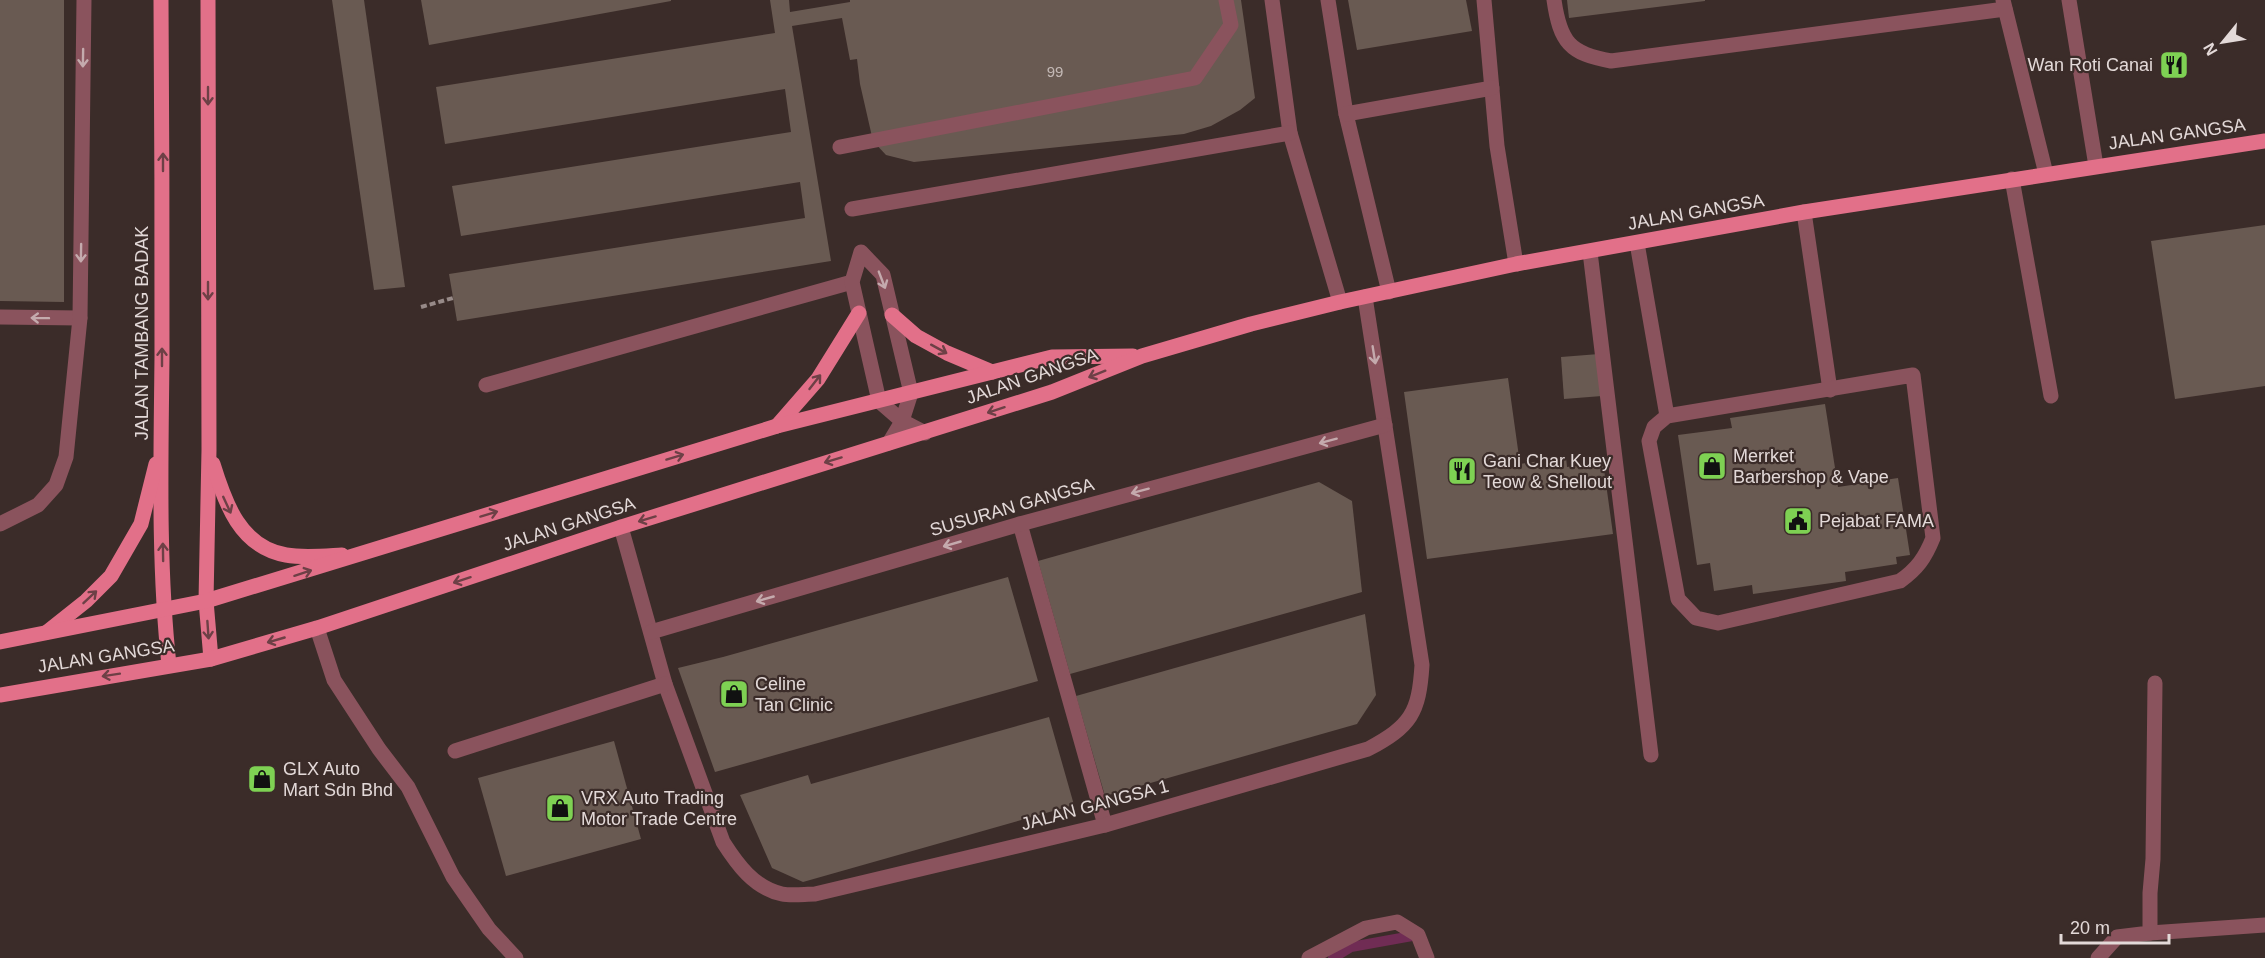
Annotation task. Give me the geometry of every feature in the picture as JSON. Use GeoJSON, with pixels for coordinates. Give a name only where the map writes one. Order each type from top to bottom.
{"type":"FeatureCollection","features":[{"type":"Feature","properties":{"kind":"main road","name":"JALAN TAMBANG BADAK"},"geometry":{"type":"LineString","coordinates":[[161,0],[163,120],[161,443],[164,610],[169,665]]}},
{"type":"Feature","properties":{"kind":"main road"},"geometry":{"type":"LineString","coordinates":[[208,0],[206,601],[211,658]]}},
{"type":"Feature","properties":{"kind":"main road","name":"JALAN GANGSA"},"geometry":{"type":"LineString","coordinates":[[0,695],[211,658],[316,628],[621,527],[1052,392],[1142,356],[1251,324],[1340,302],[1516,264],[1804,212],[2265,141]]}},
{"type":"Feature","properties":{"kind":"main road"},"geometry":{"type":"LineString","coordinates":[[777,426],[818,379],[859,313]]}},
{"type":"Feature","properties":{"kind":"main road"},"geometry":{"type":"LineString","coordinates":[[891,315],[916,336],[946,353],[992,372]]}},
{"type":"Feature","properties":{"kind":"main road","name":"JALAN GANGSA"},"geometry":{"type":"LineString","coordinates":[[0,642],[206,601],[777,426],[879,400],[1052,357],[1142,356]]}},
{"type":"Feature","properties":{"kind":"main road"},"geometry":{"type":"LineString","coordinates":[[45,634],[86,601],[111,576],[141,524],[161,443]]}},
{"type":"Feature","properties":{"kind":"main road"},"geometry":{"type":"LineString","coordinates":[[208,450],[224,501],[237,525],[253,540],[285,555],[357,555]]}},
{"type":"Feature","properties":{"kind":"street"},"geometry":{"type":"LineString","coordinates":[[0,524],[38,505],[56,485],[66,456],[80,318],[84,0]]}},
{"type":"Feature","properties":{"kind":"street"},"geometry":{"type":"LineString","coordinates":[[840,147],[1195,78],[1231,25],[1226,0]]}},
{"type":"Feature","properties":{"kind":"street"},"geometry":{"type":"LineString","coordinates":[[1272,0],[1290,133],[1340,302]]}},
{"type":"Feature","properties":{"kind":"street"},"geometry":{"type":"LineString","coordinates":[[1328,0],[1346,114],[1389,292]]}},
{"type":"Feature","properties":{"kind":"street"},"geometry":{"type":"LineString","coordinates":[[1484,0],[1497,146],[1516,264]]}},
{"type":"Feature","properties":{"kind":"street"},"geometry":{"type":"LineString","coordinates":[[1554,0],[1556,18],[1570,47],[1589,57],[1611,62],[2004,5],[2046,174]]}},
{"type":"Feature","properties":{"kind":"street"},"geometry":{"type":"LineString","coordinates":[[2069,0],[2096,166]]}},
{"type":"Feature","properties":{"kind":"street"},"geometry":{"type":"LineString","coordinates":[[1346,114],[1492,88]]}},
{"type":"Feature","properties":{"kind":"street"},"geometry":{"type":"LineString","coordinates":[[852,208],[1290,133]]}},
{"type":"Feature","properties":{"kind":"street"},"geometry":{"type":"LineString","coordinates":[[2012,179],[2051,396]]}},
{"type":"Feature","properties":{"kind":"street"},"geometry":{"type":"LineString","coordinates":[[1804,212],[1830,390]]}},
{"type":"Feature","properties":{"kind":"street"},"geometry":{"type":"LineString","coordinates":[[1637,243],[1668,416]]}},
{"type":"Feature","properties":{"kind":"street"},"geometry":{"type":"LineString","coordinates":[[889,443],[902,421],[911,393],[883,275],[861,252],[852,282],[879,400],[902,421],[925,433]]}},
{"type":"Feature","properties":{"kind":"street"},"geometry":{"type":"LineString","coordinates":[[1590,252],[1651,755]]}},
{"type":"Feature","properties":{"kind":"street"},"geometry":{"type":"LineString","coordinates":[[486,385],[852,282]]}},
{"type":"Feature","properties":{"kind":"street","name":"JALAN GANGSA 1"},"geometry":{"type":"LineString","coordinates":[[621,527],[665,684],[723,842],[738,866],[758,884],[782,894],[815,894],[1105,825],[1368,749],[1391,737],[1412,717],[1420,695],[1422,665],[1365,297]]}},
{"type":"Feature","properties":{"kind":"street"},"geometry":{"type":"LineString","coordinates":[[0,317],[80,318]]}},
{"type":"Feature","properties":{"kind":"street"},"geometry":{"type":"LineString","coordinates":[[1913,375],[1933,538],[1926,556],[1915,570],[1900,581],[1718,623],[1696,618],[1678,600],[1648,441],[1654,427],[1668,416],[1913,375]]}},
{"type":"Feature","properties":{"kind":"street","name":"SUSURAN GANGSA"},"geometry":{"type":"LineString","coordinates":[[651,632],[1020,524],[1385,426]]}},
{"type":"Feature","properties":{"kind":"street"},"geometry":{"type":"LineString","coordinates":[[1020,524],[1105,825]]}},
{"type":"Feature","properties":{"kind":"street"},"geometry":{"type":"LineString","coordinates":[[316,628],[334,680],[408,787],[453,877],[489,929],[516,958]]}},
{"type":"Feature","properties":{"kind":"street"},"geometry":{"type":"LineString","coordinates":[[2150,933],[2155,683]]}},
{"type":"Feature","properties":{"kind":"street"},"geometry":{"type":"LineString","coordinates":[[455,751],[665,684]]}},
{"type":"Feature","properties":{"kind":"street"},"geometry":{"type":"LineString","coordinates":[[1309,958],[1366,928],[1397,922],[1418,935],[1427,958]]}},
{"type":"Feature","properties":{"kind":"street"},"geometry":{"type":"LineString","coordinates":[[2098,958],[2117,937],[2265,925]]}},
{"type":"Feature","properties":{"kind":"path"},"geometry":{"type":"LineString","coordinates":[[421,307],[453,298]]}},
{"type":"Feature","properties":{"kind":"building"},"geometry":{"type":"Polygon","coordinates":[[[0,0],[64,0],[64,302],[0,301],[0,0]]]}},
{"type":"Feature","properties":{"kind":"building"},"geometry":{"type":"Polygon","coordinates":[[[332,0],[364,0],[405,287],[374,290],[332,0]]]}},
{"type":"Feature","properties":{"kind":"building"},"geometry":{"type":"Polygon","coordinates":[[[421,0],[671,0],[671,1],[429,45],[421,0]]]}},
{"type":"Feature","properties":{"kind":"building"},"geometry":{"type":"Polygon","coordinates":[[[770,0],[789,0],[790,12],[850,2],[850,0],[1241,0],[1255,98],[1240,110],[1211,126],[1184,134],[914,162],[886,155],[873,141],[860,84],[857,59],[850,60],[842,18],[792,26],[831,261],[457,321],[449,274],[805,218],[800,182],[461,236],[452,186],[791,132],[785,89],[445,144],[436,87],[775,33],[770,0]]]}},
{"type":"Feature","properties":{"kind":"building"},"geometry":{"type":"Polygon","coordinates":[[[1348,0],[1466,0],[1472,31],[1357,50],[1348,0]]]}},
{"type":"Feature","properties":{"kind":"building"},"geometry":{"type":"Polygon","coordinates":[[[1567,0],[1705,0],[1705,1],[1569,18],[1567,0]]]}},
{"type":"Feature","properties":{"kind":"building"},"geometry":{"type":"Polygon","coordinates":[[[2265,225],[2265,386],[2175,399],[2151,241],[2265,225]]]}},
{"type":"Feature","properties":{"kind":"building"},"geometry":{"type":"Polygon","coordinates":[[[1599,354],[1602,396],[1564,399],[1561,357],[1599,354]]]}},
{"type":"Feature","properties":{"kind":"building"},"geometry":{"type":"Polygon","coordinates":[[[1508,378],[1520,464],[1566,457],[1567,467],[1603,462],[1613,534],[1427,559],[1404,392],[1508,378]]]}},
{"type":"Feature","properties":{"kind":"building","name":"Pejabat FAMA"},"geometry":{"type":"Polygon","coordinates":[[[1825,404],[1838,487],[1898,478],[1910,555],[1896,557],[1897,564],[1845,572],[1846,581],[1753,594],[1752,585],[1714,591],[1710,563],[1697,565],[1678,435],[1732,428],[1730,418],[1825,404]]]}},
{"type":"Feature","properties":{"kind":"building"},"geometry":{"type":"Polygon","coordinates":[[[1319,482],[1352,501],[1362,592],[1070,674],[1038,561],[1319,482]]]}},
{"type":"Feature","properties":{"kind":"building"},"geometry":{"type":"Polygon","coordinates":[[[1008,577],[1038,681],[715,772],[678,668],[1008,577]]]}},
{"type":"Feature","properties":{"kind":"building"},"geometry":{"type":"Polygon","coordinates":[[[1365,614],[1376,695],[1357,724],[1105,796],[1076,696],[1365,614]]]}},
{"type":"Feature","properties":{"kind":"building"},"geometry":{"type":"Polygon","coordinates":[[[1049,717],[1074,805],[803,882],[772,868],[740,795],[808,775],[811,784],[1049,717]]]}},
{"type":"Feature","properties":{"kind":"building","name":"VRX Auto Trading Motor Trade Centre"},"geometry":{"type":"Polygon","coordinates":[[[614,741],[641,839],[506,876],[478,778],[614,741]]]}},
{"type":"Feature","properties":{"kind":"waterway"},"geometry":{"type":"LineString","coordinates":[[1333,958],[1351,947],[1412,936]]}},
{"type":"Feature","properties":{"kind":"place","name":"Wan Roti Canai"},"geometry":{"type":"Point","coordinates":[2174,65]}},
{"type":"Feature","properties":{"kind":"place","name":"Merrket Barbershop & Vape"},"geometry":{"type":"Point","coordinates":[1712,466]}},
{"type":"Feature","properties":{"kind":"place","name":"Gani Char Kuey Teow & Shellout"},"geometry":{"type":"Point","coordinates":[1462,471]}},
{"type":"Feature","properties":{"kind":"place","name":"Pejabat FAMA"},"geometry":{"type":"Point","coordinates":[1798,521]}},
{"type":"Feature","properties":{"kind":"place","name":"Celine Tan Clinic"},"geometry":{"type":"Point","coordinates":[734,694]}},
{"type":"Feature","properties":{"kind":"place","name":"GLX Auto Mart Sdn Bhd"},"geometry":{"type":"Point","coordinates":[262,779]}},
{"type":"Feature","properties":{"kind":"place","name":"VRX Auto Trading Motor Trade Centre"},"geometry":{"type":"Point","coordinates":[560,808]}}]}
